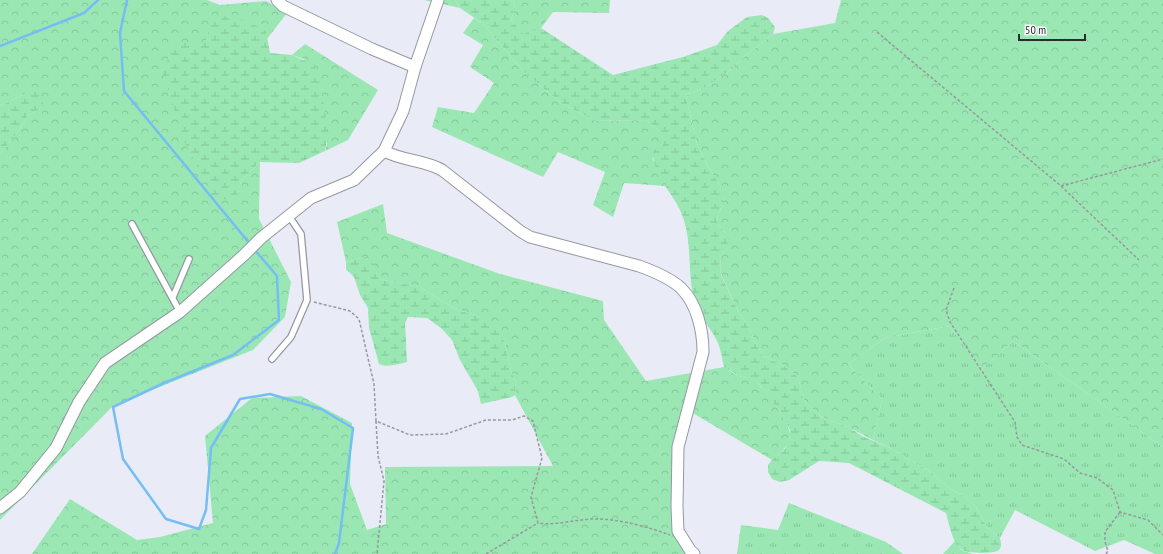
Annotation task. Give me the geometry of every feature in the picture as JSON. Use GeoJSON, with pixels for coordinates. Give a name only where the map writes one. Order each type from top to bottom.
{"type":"FeatureCollection","features":[{"type":"Feature","properties":{"kind":"street"},"geometry":{"type":"LineString","coordinates":[[277,0],[283,6],[415,68]]}},
{"type":"Feature","properties":{"kind":"street"},"geometry":{"type":"LineString","coordinates":[[0,508],[20,492],[56,448],[79,402],[105,363],[180,312],[261,238],[311,198],[354,180],[384,151],[402,112],[438,0]]}},
{"type":"Feature","properties":{"kind":"street"},"geometry":{"type":"LineString","coordinates":[[384,151],[394,156],[434,165],[530,237],[639,266],[652,271],[681,288],[693,305],[703,337],[703,352],[678,447],[676,507],[678,531],[694,554]]}},
{"type":"Feature","properties":{"kind":"lane"},"geometry":{"type":"LineString","coordinates":[[272,359],[291,337],[306,300],[301,234],[288,216]]}},
{"type":"Feature","properties":{"kind":"lane"},"geometry":{"type":"LineString","coordinates":[[132,224],[180,312]]}},
{"type":"Feature","properties":{"kind":"lane"},"geometry":{"type":"LineString","coordinates":[[173,298],[189,259]]}},
{"type":"Feature","properties":{"kind":"path"},"geometry":{"type":"LineString","coordinates":[[877,32],[1062,186],[1139,260]]}},
{"type":"Feature","properties":{"kind":"path"},"geometry":{"type":"LineString","coordinates":[[1062,186],[1163,158]]}},
{"type":"Feature","properties":{"kind":"path"},"geometry":{"type":"LineString","coordinates":[[954,288],[946,310],[950,322],[1014,422],[1017,437],[1022,445],[1064,459],[1080,473],[1098,478],[1113,490],[1120,512]]}},
{"type":"Feature","properties":{"kind":"path"},"geometry":{"type":"LineString","coordinates":[[306,300],[350,311],[359,319],[374,384],[378,456],[384,480],[377,554]]}},
{"type":"Feature","properties":{"kind":"path"},"geometry":{"type":"LineString","coordinates":[[376,421],[410,435],[446,434],[486,420],[512,420],[524,416],[533,421],[542,458],[531,497],[538,523]]}},
{"type":"Feature","properties":{"kind":"path"},"geometry":{"type":"LineString","coordinates":[[1120,512],[1148,520],[1163,535]]}},
{"type":"Feature","properties":{"kind":"path"},"geometry":{"type":"LineString","coordinates":[[1106,554],[1108,551],[1105,532],[1120,512]]}},
{"type":"Feature","properties":{"kind":"path"},"geometry":{"type":"LineString","coordinates":[[486,554],[538,523],[548,524],[600,519],[650,527],[684,541]]}},
{"type":"Feature","properties":{"kind":"green space"},"geometry":{"type":"Polygon","coordinates":[[[0,0],[207,0],[220,5],[266,1],[287,13],[267,39],[266,31],[236,199],[241,181],[260,162],[259,219],[291,282],[285,317],[253,350],[114,405],[0,520],[0,153],[15,136],[28,116],[42,108],[28,92],[0,106],[0,0]]]}},
{"type":"Feature","properties":{"kind":"green space"},"geometry":{"type":"Polygon","coordinates":[[[424,0],[455,0],[460,8],[424,0]]]}},
{"type":"Feature","properties":{"kind":"green space"},"geometry":{"type":"Polygon","coordinates":[[[455,0],[513,0],[515,8],[511,20],[523,34],[541,28],[613,75],[683,57],[717,45],[728,31],[747,17],[762,15],[768,18],[775,27],[773,34],[728,72],[704,88],[688,94],[686,97],[697,144],[710,170],[724,191],[724,198],[717,220],[717,224],[727,234],[728,240],[727,247],[720,258],[721,275],[738,311],[747,324],[763,356],[783,365],[798,377],[804,401],[820,416],[850,428],[862,436],[890,448],[929,471],[950,489],[964,496],[976,507],[987,527],[1000,538],[1001,546],[999,550],[980,553],[964,551],[955,542],[946,513],[849,463],[819,461],[789,480],[780,482],[772,479],[768,472],[768,465],[785,449],[790,437],[790,430],[779,410],[760,385],[753,380],[739,376],[724,367],[718,343],[697,308],[692,291],[689,244],[684,221],[680,210],[658,173],[653,157],[654,150],[663,147],[662,133],[646,120],[595,121],[561,103],[525,73],[482,23],[460,8],[455,0]]]}},
{"type":"Feature","properties":{"kind":"green space"},"geometry":{"type":"Polygon","coordinates":[[[513,0],[610,0],[609,13],[553,12],[541,28],[523,35],[511,20],[515,8],[513,0]]]}},
{"type":"Feature","properties":{"kind":"green space"},"geometry":{"type":"Polygon","coordinates":[[[841,0],[1163,0],[1163,447],[1013,341],[982,369],[949,326],[885,338],[848,364],[882,399],[873,440],[850,428],[820,416],[804,401],[798,377],[783,365],[763,356],[747,324],[738,311],[721,274],[720,258],[727,247],[727,234],[717,224],[717,220],[724,198],[724,191],[710,170],[697,144],[686,97],[688,94],[704,88],[728,72],[773,34],[835,23],[841,0]]]}},
{"type":"Feature","properties":{"kind":"green space"},"geometry":{"type":"Polygon","coordinates":[[[227,16],[245,20],[266,31],[270,53],[292,55],[315,65],[327,130],[325,151],[299,163],[260,162],[241,181],[236,200],[216,199],[186,146],[163,74],[173,42],[205,42],[213,18],[227,16]]]}},
{"type":"Feature","properties":{"kind":"green space"},"geometry":{"type":"Polygon","coordinates":[[[474,18],[482,23],[525,73],[561,103],[595,121],[646,120],[662,133],[664,147],[652,158],[665,186],[624,183],[613,217],[593,205],[605,172],[558,152],[543,177],[432,127],[438,107],[474,113],[494,83],[470,67],[483,45],[463,33],[474,18]]]}},
{"type":"Feature","properties":{"kind":"green space"},"geometry":{"type":"Polygon","coordinates":[[[305,44],[378,90],[348,140],[325,151],[327,144],[304,59],[292,55],[305,44]]]}},
{"type":"Feature","properties":{"kind":"green space"},"geometry":{"type":"Polygon","coordinates":[[[28,92],[36,92],[44,98],[42,108],[28,116],[15,136],[0,153],[0,106],[28,92]]]}},
{"type":"Feature","properties":{"kind":"green space"},"geometry":{"type":"Polygon","coordinates":[[[383,204],[387,233],[500,274],[603,301],[604,320],[646,381],[724,367],[739,376],[754,380],[770,398],[787,424],[790,436],[787,444],[772,460],[691,412],[684,435],[677,535],[696,554],[32,554],[70,499],[137,540],[160,537],[213,523],[205,436],[252,398],[301,396],[352,423],[350,484],[367,530],[386,524],[385,467],[553,466],[515,395],[516,382],[511,371],[505,343],[480,317],[455,309],[420,287],[379,279],[371,263],[364,257],[346,262],[337,222],[383,204]]]}},
{"type":"Feature","properties":{"kind":"green space"},"geometry":{"type":"Polygon","coordinates":[[[364,257],[370,257],[379,279],[420,287],[455,309],[480,317],[497,329],[505,343],[511,371],[516,382],[515,395],[481,404],[478,391],[460,360],[452,340],[441,328],[427,318],[408,317],[405,323],[407,362],[389,366],[379,364],[369,328],[368,308],[360,295],[354,277],[346,269],[346,262],[364,257]]]}},
{"type":"Feature","properties":{"kind":"green space"},"geometry":{"type":"Polygon","coordinates":[[[949,326],[982,369],[1013,341],[1163,447],[1163,554],[1155,554],[1124,540],[1095,551],[1015,510],[1000,538],[987,527],[976,507],[964,496],[950,489],[929,471],[890,448],[873,440],[882,399],[848,364],[885,338],[949,326]]]}},
{"type":"Feature","properties":{"kind":"green space"},"geometry":{"type":"Polygon","coordinates":[[[789,503],[886,542],[903,554],[737,554],[741,525],[778,530],[789,503]]]}},
{"type":"Feature","properties":{"kind":"green space"},"geometry":{"type":"Polygon","coordinates":[[[955,541],[961,550],[973,554],[943,554],[955,541]]]}},
{"type":"Feature","properties":{"kind":"waterway"},"geometry":{"type":"LineString","coordinates":[[0,46],[84,13],[98,0]]}},
{"type":"Feature","properties":{"kind":"waterway"},"geometry":{"type":"LineString","coordinates":[[127,0],[120,33],[124,91],[250,244]]}},
{"type":"Feature","properties":{"kind":"waterway"},"geometry":{"type":"LineString","coordinates":[[254,249],[277,276],[279,320],[233,355],[164,383],[113,407],[123,459],[166,519],[199,529],[206,510],[211,448],[240,399],[270,394],[321,409],[353,428],[339,543],[335,554]]}}]}
